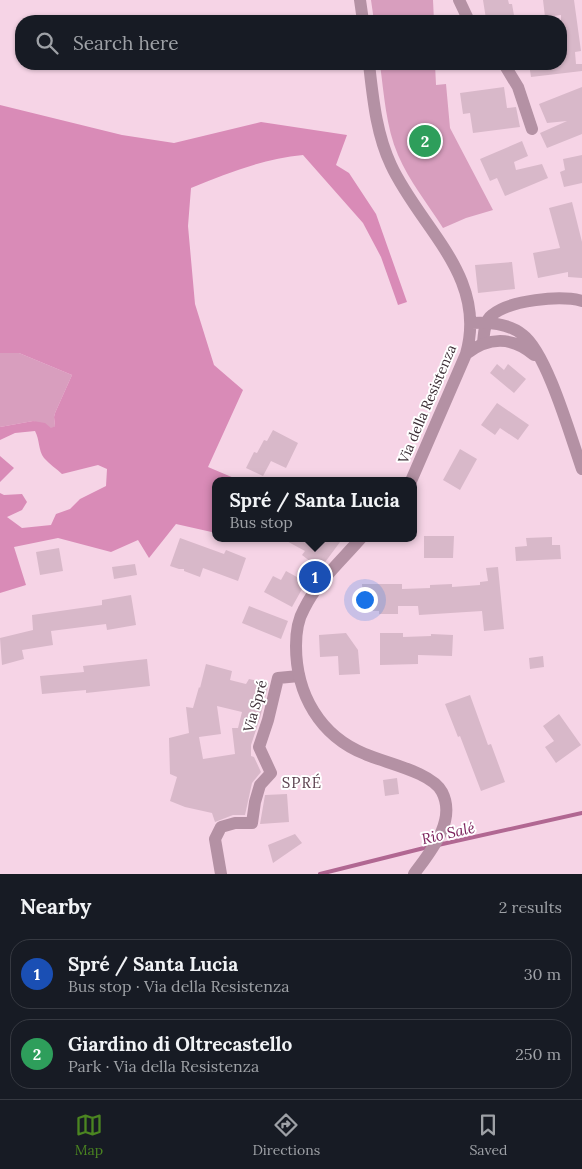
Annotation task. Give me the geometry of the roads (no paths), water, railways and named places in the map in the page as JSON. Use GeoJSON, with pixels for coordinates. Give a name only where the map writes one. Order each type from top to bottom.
{"type":"FeatureCollection","features":[{"type":"Feature","properties":{"kind":"street"},"geometry":{"type":"LineString","coordinates":[[360,0],[362,15]]}},
{"type":"Feature","properties":{"kind":"street"},"geometry":{"type":"LineString","coordinates":[[460,0],[466,15]]}},
{"type":"Feature","properties":{"kind":"street","name":"Via della Resistenza"},"geometry":{"type":"LineString","coordinates":[[370,70],[378,128],[385,152],[401,183],[456,266],[466,294],[471,323],[466,354],[413,477]]}},
{"type":"Feature","properties":{"kind":"street"},"geometry":{"type":"LineString","coordinates":[[508,70],[518,87],[532,129]]}},
{"type":"Feature","properties":{"kind":"street"},"geometry":{"type":"LineString","coordinates":[[483,343],[486,322],[492,315],[524,302],[545,298],[571,298],[582,301]]}},
{"type":"Feature","properties":{"kind":"street"},"geometry":{"type":"LineString","coordinates":[[471,323],[486,322],[509,328],[523,335],[534,346],[552,386],[582,469]]}},
{"type":"Feature","properties":{"kind":"street"},"geometry":{"type":"LineString","coordinates":[[466,354],[483,343],[500,341],[514,343],[527,348],[541,360]]}},
{"type":"Feature","properties":{"kind":"street"},"geometry":{"type":"LineString","coordinates":[[358,542],[320,585],[295,618],[299,676],[303,693],[310,708],[326,727],[347,745],[363,754],[415,772],[434,782],[441,790],[445,797],[446,811],[443,830],[416,872]]}},
{"type":"Feature","properties":{"kind":"street","name":"Via Spré"},"geometry":{"type":"LineString","coordinates":[[221,874],[215,839],[221,827],[235,823],[252,823],[260,785],[271,773],[259,747],[268,720],[278,678],[299,676]]}},
{"type":"Feature","properties":{"kind":"waterway","name":"Rio Salé"},"geometry":{"type":"LineString","coordinates":[[438,845],[582,813]]}},
{"type":"Feature","properties":{"kind":"waterway","name":"Rio Salé"},"geometry":{"type":"LineString","coordinates":[[320,874],[428,847]]}},
{"type":"Feature","properties":{"kind":"place","name":"Giardino di Oltrecastello"},"geometry":{"type":"Point","coordinates":[425,141]}},
{"type":"Feature","properties":{"kind":"place","name":"Spré / Santa Lucia"},"geometry":{"type":"Point","coordinates":[315,577]}},
{"type":"Feature","properties":{"kind":"district","name":"SPRÉ"},"geometry":{"type":"Point","coordinates":[302,782]}}]}
